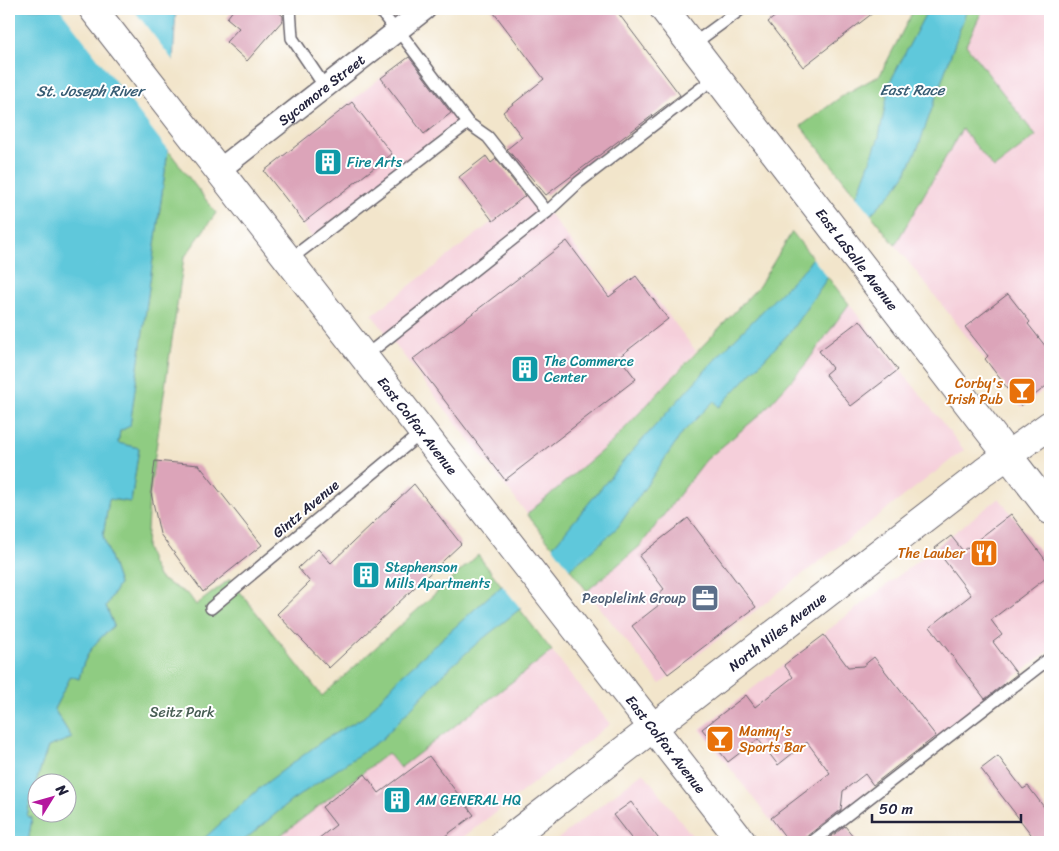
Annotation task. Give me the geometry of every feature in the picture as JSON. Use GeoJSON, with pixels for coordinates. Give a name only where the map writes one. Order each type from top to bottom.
{"type":"FeatureCollection","features":[{"type":"Feature","properties":{"kind":"street","name":"East Colfax Avenue"},"geometry":{"type":"LineString","coordinates":[[92,9],[219,170],[421,433],[655,728],[742,842]]}},
{"type":"Feature","properties":{"kind":"street","name":"Sycamore Street"},"geometry":{"type":"LineString","coordinates":[[219,170],[425,9]]}},
{"type":"Feature","properties":{"kind":"street","name":"East LaSalle Avenue"},"geometry":{"type":"LineString","coordinates":[[664,9],[1009,454],[1050,510]]}},
{"type":"Feature","properties":{"kind":"street","name":"North Niles Avenue"},"geometry":{"type":"LineString","coordinates":[[505,842],[1009,454],[1050,425]]}},
{"type":"Feature","properties":{"kind":"lane"},"geometry":{"type":"LineString","coordinates":[[290,9],[292,38],[325,87]]}},
{"type":"Feature","properties":{"kind":"lane"},"geometry":{"type":"LineString","coordinates":[[379,9],[468,122],[488,137],[547,212]]}},
{"type":"Feature","properties":{"kind":"lane"},"geometry":{"type":"LineString","coordinates":[[692,45],[741,9]]}},
{"type":"Feature","properties":{"kind":"lane"},"geometry":{"type":"LineString","coordinates":[[363,358],[547,212],[579,182],[717,76]]}},
{"type":"Feature","properties":{"kind":"lane"},"geometry":{"type":"LineString","coordinates":[[288,261],[468,122]]}},
{"type":"Feature","properties":{"kind":"lane","name":"Gintz Avenue"},"geometry":{"type":"LineString","coordinates":[[211,608],[421,433]]}},
{"type":"Feature","properties":{"kind":"lane"},"geometry":{"type":"LineString","coordinates":[[812,842],[1050,658]]}},
{"type":"Feature","properties":{"kind":"shaded area"},"geometry":{"type":"Polygon","coordinates":[[[983,9],[1050,9],[1050,385],[1022,407],[895,245],[962,129],[1036,136],[966,45],[983,9]]]}},
{"type":"Feature","properties":{"kind":"shaded area"},"geometry":{"type":"Polygon","coordinates":[[[412,53],[462,119],[312,237],[262,171],[412,53]]]}},
{"type":"Feature","properties":{"kind":"shaded area"},"geometry":{"type":"Polygon","coordinates":[[[532,191],[610,292],[637,274],[696,351],[612,443],[527,514],[372,315],[532,191]]]}},
{"type":"Feature","properties":{"kind":"shaded area"},"geometry":{"type":"Polygon","coordinates":[[[849,304],[964,450],[660,684],[587,591],[640,546],[706,460],[761,414],[805,365],[849,304]]]}},
{"type":"Feature","properties":{"kind":"shaded area"},"geometry":{"type":"Polygon","coordinates":[[[999,498],[1050,564],[1050,650],[802,842],[787,842],[700,729],[999,498]]]}},
{"type":"Feature","properties":{"kind":"shaded area"},"geometry":{"type":"Polygon","coordinates":[[[552,651],[610,724],[457,842],[272,842],[388,753],[400,767],[552,651]]]}},
{"type":"Feature","properties":{"kind":"shaded area"},"geometry":{"type":"Polygon","coordinates":[[[643,772],[697,842],[554,842],[643,772]]]}},
{"type":"Feature","properties":{"kind":"green space","name":"East Race"},"geometry":{"type":"Polygon","coordinates":[[[914,9],[983,9],[966,45],[1036,136],[994,168],[962,129],[895,245],[801,126],[845,94],[880,75],[914,9]]]}},
{"type":"Feature","properties":{"kind":"green space","name":"Seitz Park"},"geometry":{"type":"Polygon","coordinates":[[[168,150],[216,213],[184,258],[149,496],[146,547],[159,578],[189,595],[196,605],[230,579],[322,696],[478,555],[552,651],[400,768],[388,753],[272,842],[28,842],[31,824],[78,824],[78,774],[39,774],[48,747],[72,738],[54,709],[71,675],[79,679],[91,649],[114,626],[106,606],[119,584],[103,536],[109,499],[131,502],[139,448],[118,444],[120,431],[130,425],[168,150]]]}},
{"type":"Feature","properties":{"kind":"green space"},"geometry":{"type":"Polygon","coordinates":[[[792,232],[849,304],[805,365],[761,414],[706,460],[640,546],[587,591],[527,514],[612,442],[759,286],[792,232]]]}},
{"type":"Feature","properties":{"kind":"water","name":"St. Joseph River"},"geometry":{"type":"Polygon","coordinates":[[[9,9],[176,9],[168,150],[130,426],[120,431],[118,443],[139,448],[131,502],[109,499],[103,536],[119,584],[106,606],[114,626],[91,649],[79,679],[71,676],[54,709],[72,738],[48,747],[39,774],[28,774],[27,816],[28,824],[31,824],[28,842],[9,842],[9,9]]]}},
{"type":"Feature","properties":{"kind":"water","name":"East Race"},"geometry":{"type":"Polygon","coordinates":[[[928,9],[967,9],[919,145],[905,175],[895,189],[873,212],[790,332],[719,407],[714,401],[683,432],[618,527],[586,556],[475,645],[444,673],[382,739],[291,801],[242,842],[200,842],[262,786],[325,739],[364,717],[402,675],[487,598],[556,543],[625,459],[722,352],[807,266],[858,193],[879,137],[890,82],[928,9]]]}},
{"type":"Feature","properties":{"kind":"pier"},"geometry":{"type":"Polygon","coordinates":[[[60,9],[133,9],[175,63],[170,153],[60,9]]]}},
{"type":"Feature","properties":{"kind":"pier"},"geometry":{"type":"Polygon","coordinates":[[[854,194],[873,217],[829,279],[811,256],[854,194]]]}},
{"type":"Feature","properties":{"kind":"pier"},"geometry":{"type":"Polygon","coordinates":[[[551,544],[571,571],[522,610],[501,584],[551,544]]]}},
{"type":"Feature","properties":{"kind":"building"},"geometry":{"type":"Polygon","coordinates":[[[234,9],[275,9],[283,16],[283,20],[247,61],[226,42],[239,28],[227,18],[234,9]]]}},
{"type":"Feature","properties":{"kind":"building"},"geometry":{"type":"Polygon","coordinates":[[[491,9],[615,9],[680,95],[546,195],[507,149],[522,137],[503,112],[544,79],[491,9]]]}},
{"type":"Feature","properties":{"kind":"building"},"geometry":{"type":"Polygon","coordinates":[[[785,9],[878,9],[803,67],[768,22],[785,9]]]}},
{"type":"Feature","properties":{"kind":"building"},"geometry":{"type":"Polygon","coordinates":[[[409,57],[451,113],[424,134],[381,78],[409,57]]]}},
{"type":"Feature","properties":{"kind":"building","name":"Fire Arts"},"geometry":{"type":"Polygon","coordinates":[[[352,102],[392,154],[304,222],[264,171],[352,102]]]}},
{"type":"Feature","properties":{"kind":"building"},"geometry":{"type":"Polygon","coordinates":[[[486,156],[491,163],[496,159],[525,196],[493,221],[459,177],[486,156]]]}},
{"type":"Feature","properties":{"kind":"building","name":"The Commerce Center"},"geometry":{"type":"Polygon","coordinates":[[[567,241],[609,297],[636,276],[668,319],[619,357],[636,379],[505,480],[413,359],[567,241]]]}},
{"type":"Feature","properties":{"kind":"building"},"geometry":{"type":"Polygon","coordinates":[[[1008,294],[1050,352],[1050,383],[1021,406],[985,359],[988,356],[965,327],[1008,294]]]}},
{"type":"Feature","properties":{"kind":"building"},"geometry":{"type":"Polygon","coordinates":[[[860,320],[898,370],[851,406],[825,374],[832,368],[819,351],[860,320]]]}},
{"type":"Feature","properties":{"kind":"building"},"geometry":{"type":"Polygon","coordinates":[[[155,461],[199,465],[262,545],[203,592],[160,534],[151,493],[155,461]]]}},
{"type":"Feature","properties":{"kind":"building","name":"Stephenson Mills Apartments"},"geometry":{"type":"Polygon","coordinates":[[[414,484],[461,544],[329,668],[277,614],[310,582],[298,568],[318,549],[331,563],[414,484]]]}},
{"type":"Feature","properties":{"kind":"building"},"geometry":{"type":"Polygon","coordinates":[[[1011,514],[1050,566],[1050,575],[991,620],[1002,635],[993,642],[1017,674],[985,699],[930,627],[971,595],[935,548],[951,536],[963,551],[1011,514]]]}},
{"type":"Feature","properties":{"kind":"building","name":"Peoplelink Group"},"geometry":{"type":"Polygon","coordinates":[[[688,518],[756,607],[668,674],[632,626],[664,601],[658,594],[664,589],[639,556],[688,518]]]}},
{"type":"Feature","properties":{"kind":"building"},"geometry":{"type":"Polygon","coordinates":[[[824,635],[848,667],[863,666],[874,657],[936,736],[873,785],[865,774],[843,791],[841,810],[807,836],[805,842],[789,842],[771,818],[830,773],[807,742],[778,765],[758,739],[728,762],[702,729],[746,695],[755,707],[793,677],[784,665],[824,635]]]}},
{"type":"Feature","properties":{"kind":"building","name":"AM GENERAL HQ"},"geometry":{"type":"Polygon","coordinates":[[[429,756],[474,815],[437,842],[314,842],[336,825],[322,807],[365,774],[379,793],[429,756]]]}},
{"type":"Feature","properties":{"kind":"building"},"geometry":{"type":"Polygon","coordinates":[[[998,756],[1023,789],[1028,786],[1050,815],[1050,842],[1037,842],[981,769],[998,756]]]}},
{"type":"Feature","properties":{"kind":"building"},"geometry":{"type":"Polygon","coordinates":[[[631,802],[661,842],[634,842],[613,815],[631,802]]]}},
{"type":"Feature","properties":{"kind":"building"},"geometry":{"type":"Polygon","coordinates":[[[845,826],[858,842],[824,842],[845,826]]]}},
{"type":"Feature","properties":{"kind":"place","name":"Fire Arts"},"geometry":{"type":"Point","coordinates":[328,162]}},
{"type":"Feature","properties":{"kind":"place","name":"The Commerce Center"},"geometry":{"type":"Point","coordinates":[525,369]}},
{"type":"Feature","properties":{"kind":"place","name":"Corby's Irish Pub"},"geometry":{"type":"Point","coordinates":[1022,391]}},
{"type":"Feature","properties":{"kind":"place","name":"The Lauber"},"geometry":{"type":"Point","coordinates":[984,553]}},
{"type":"Feature","properties":{"kind":"place","name":"Stephenson Mills Apartments"},"geometry":{"type":"Point","coordinates":[366,575]}},
{"type":"Feature","properties":{"kind":"place","name":"Peoplelink Group"},"geometry":{"type":"Point","coordinates":[705,598]}},
{"type":"Feature","properties":{"kind":"place","name":"Manny's Sports Bar"},"geometry":{"type":"Point","coordinates":[720,739]}},
{"type":"Feature","properties":{"kind":"place","name":"AM GENERAL HQ"},"geometry":{"type":"Point","coordinates":[397,800]}}]}
